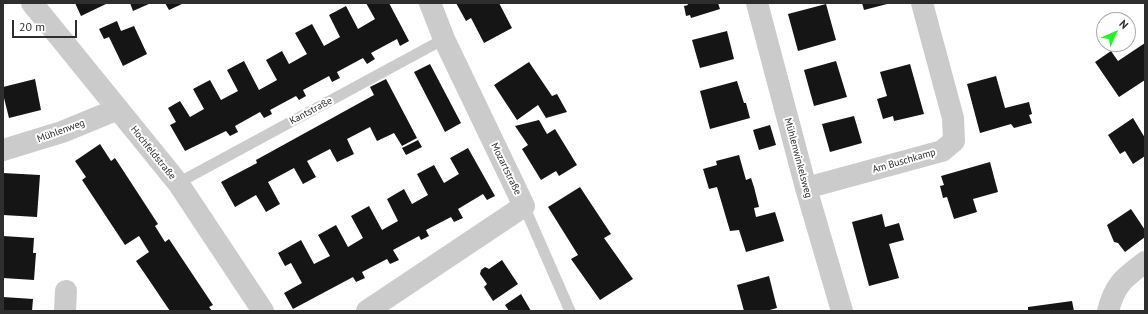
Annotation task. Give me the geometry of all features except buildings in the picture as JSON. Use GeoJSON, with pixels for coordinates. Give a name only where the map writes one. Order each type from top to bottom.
{"type":"FeatureCollection","features":[{"type":"Feature","properties":{"kind":"street","name":"Hochfeldstraße"},"geometry":{"type":"LineString","coordinates":[[32,3],[178,183],[263,311]]}},
{"type":"Feature","properties":{"kind":"street","name":"Mozartstraße"},"geometry":{"type":"LineString","coordinates":[[367,311],[524,206],[444,39],[430,3]]}},
{"type":"Feature","properties":{"kind":"street","name":"Mühlenwinkelsweg"},"geometry":{"type":"LineString","coordinates":[[757,3],[806,188],[842,311]]}},
{"type":"Feature","properties":{"kind":"street","name":"Am Buschkamp"},"geometry":{"type":"LineString","coordinates":[[806,188],[942,151],[954,141],[953,118],[922,3]]}},
{"type":"Feature","properties":{"kind":"street","name":"Mühlenweg"},"geometry":{"type":"LineString","coordinates":[[3,150],[62,132],[118,110]]}},
{"type":"Feature","properties":{"kind":"street"},"geometry":{"type":"LineString","coordinates":[[1108,311],[1112,297],[1120,281],[1145,262]]}},
{"type":"Feature","properties":{"kind":"lane","name":"Kantstraße"},"geometry":{"type":"LineString","coordinates":[[178,183],[444,39]]}},
{"type":"Feature","properties":{"kind":"lane"},"geometry":{"type":"LineString","coordinates":[[524,206],[570,311]]}}]}
